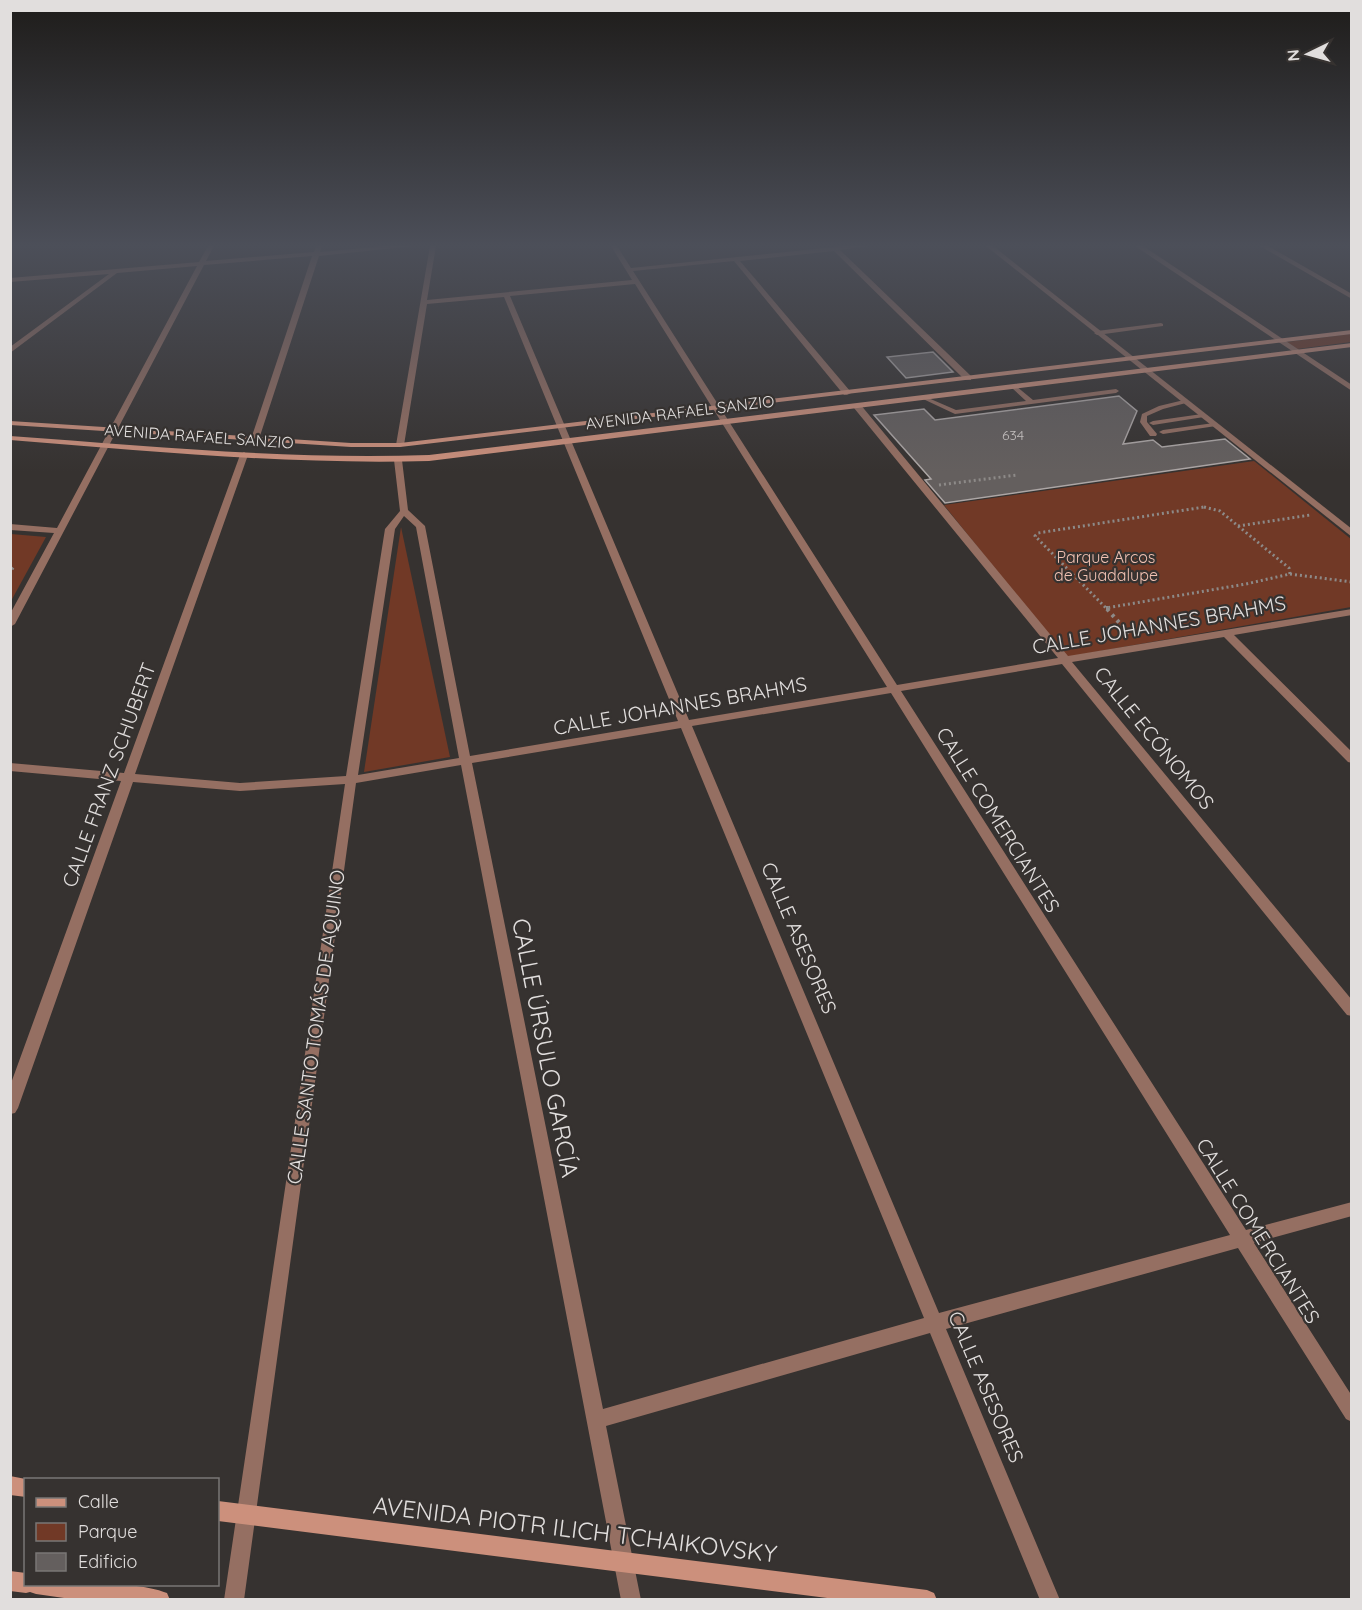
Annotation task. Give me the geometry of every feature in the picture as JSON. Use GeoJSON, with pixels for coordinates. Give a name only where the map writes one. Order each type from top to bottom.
{"type":"FeatureCollection","features":[{"type":"Feature","properties":{"kind":"main road","name":"AVENIDA RAFAEL SANZIO"},"geometry":{"type":"LineString","coordinates":[[10,423],[351,445],[400,445],[1352,332]]}},
{"type":"Feature","properties":{"kind":"main road","name":"AVENIDA RAFAEL SANZIO"},"geometry":{"type":"LineString","coordinates":[[10,438],[244,455],[398,460],[1352,345]]}},
{"type":"Feature","properties":{"kind":"main road","name":"AVENIDA PIOTR ILICH TCHAIKOVSKY"},"geometry":{"type":"LineString","coordinates":[[219,1511],[927,1599]]}},
{"type":"Feature","properties":{"kind":"main road"},"geometry":{"type":"LineString","coordinates":[[53,1586],[160,1599]]}},
{"type":"Feature","properties":{"kind":"street"},"geometry":{"type":"LineString","coordinates":[[10,351],[50,321]]}},
{"type":"Feature","properties":{"kind":"street"},"geometry":{"type":"LineString","coordinates":[[10,624],[172,321]]}},
{"type":"Feature","properties":{"kind":"street"},"geometry":{"type":"LineString","coordinates":[[255,438],[294,321]]}},
{"type":"Feature","properties":{"kind":"street"},"geometry":{"type":"LineString","coordinates":[[400,445],[421,321]]}},
{"type":"Feature","properties":{"kind":"street","name":"CALLE ASESORES"},"geometry":{"type":"LineString","coordinates":[[517,321],[1050,1599]]}},
{"type":"Feature","properties":{"kind":"street","name":"CALLE COMERCIANTES"},"geometry":{"type":"LineString","coordinates":[[662,321],[1240,1240],[1352,1413]]}},
{"type":"Feature","properties":{"kind":"street"},"geometry":{"type":"LineString","coordinates":[[787,321],[847,393]]}},
{"type":"Feature","properties":{"kind":"street"},"geometry":{"type":"LineString","coordinates":[[910,321],[968,378]]}},
{"type":"Feature","properties":{"kind":"street"},"geometry":{"type":"LineString","coordinates":[[1082,321],[1352,534]]}},
{"type":"Feature","properties":{"kind":"street"},"geometry":{"type":"LineString","coordinates":[[1250,321],[1352,389]]}},
{"type":"Feature","properties":{"kind":"street","name":"CALLE ECÓNOMOS"},"geometry":{"type":"LineString","coordinates":[[857,406],[1352,1011]]}},
{"type":"Feature","properties":{"kind":"street","name":"CALLE FRANZ SCHUBERT"},"geometry":{"type":"LineString","coordinates":[[10,1108],[244,455]]}},
{"type":"Feature","properties":{"kind":"street"},"geometry":{"type":"LineString","coordinates":[[398,460],[404,512]]}},
{"type":"Feature","properties":{"kind":"street","name":"CALLE ÚRSULO GARCÍA"},"geometry":{"type":"LineString","coordinates":[[404,512],[420,526],[631,1599]]}},
{"type":"Feature","properties":{"kind":"street","name":"CALLE SANTO TOMÁS DE AQUINO"},"geometry":{"type":"LineString","coordinates":[[234,1599],[351,780],[390,530],[404,512]]}},
{"type":"Feature","properties":{"kind":"street"},"geometry":{"type":"LineString","coordinates":[[10,526],[60,531]]}},
{"type":"Feature","properties":{"kind":"street","name":"CALLE JOHANNES BRAHMS"},"geometry":{"type":"LineString","coordinates":[[10,767],[240,787],[351,780],[1352,612]]}},
{"type":"Feature","properties":{"kind":"street"},"geometry":{"type":"LineString","coordinates":[[1226,633],[1352,759]]}},
{"type":"Feature","properties":{"kind":"street"},"geometry":{"type":"LineString","coordinates":[[597,1420],[935,1323],[1352,1209]]}},
{"type":"Feature","properties":{"kind":"lane"},"geometry":{"type":"LineString","coordinates":[[1097,333],[1161,325]]}},
{"type":"Feature","properties":{"kind":"lane"},"geometry":{"type":"LineString","coordinates":[[1014,387],[1031,402]]}},
{"type":"Feature","properties":{"kind":"lane"},"geometry":{"type":"LineString","coordinates":[[924,398],[955,412],[1116,391]]}},
{"type":"Feature","properties":{"kind":"lane"},"geometry":{"type":"LineString","coordinates":[[1153,434],[1143,422],[1144,415],[1161,407],[1184,402]]}},
{"type":"Feature","properties":{"kind":"lane"},"geometry":{"type":"LineString","coordinates":[[1153,423],[1202,416]]}},
{"type":"Feature","properties":{"kind":"lane"},"geometry":{"type":"LineString","coordinates":[[1163,432],[1214,425]]}},
{"type":"Feature","properties":{"kind":"path"},"geometry":{"type":"LineString","coordinates":[[924,487],[1017,475]]}},
{"type":"Feature","properties":{"kind":"path"},"geometry":{"type":"LineString","coordinates":[[1142,648],[1035,536],[1038,533],[1204,507],[1220,511],[1288,568],[1290,574]]}},
{"type":"Feature","properties":{"kind":"path"},"geometry":{"type":"LineString","coordinates":[[1239,526],[1324,513]]}},
{"type":"Feature","properties":{"kind":"path"},"geometry":{"type":"LineString","coordinates":[[1106,608],[1246,584],[1290,574],[1328,577],[1352,582]]}},
{"type":"Feature","properties":{"kind":"green space"},"geometry":{"type":"Polygon","coordinates":[[[1351,334],[1351,342],[1297,349],[1287,342],[1351,334]]]}},
{"type":"Feature","properties":{"kind":"green space","name":"Parque Arcos de Guadalupe"},"geometry":{"type":"Polygon","coordinates":[[[1254,461],[1351,539],[1351,607],[1066,657],[944,505],[1254,461]]]}},
{"type":"Feature","properties":{"kind":"green space"},"geometry":{"type":"Polygon","coordinates":[[[401,527],[450,757],[364,772],[401,527]]]}},
{"type":"Feature","properties":{"kind":"green space"},"geometry":{"type":"Polygon","coordinates":[[[10,534],[46,537],[11,601],[10,534]]]}},
{"type":"Feature","properties":{"kind":"building"},"geometry":{"type":"Polygon","coordinates":[[[933,352],[953,372],[906,378],[887,357],[933,352]]]}},
{"type":"Feature","properties":{"kind":"building"},"geometry":{"type":"Polygon","coordinates":[[[1119,396],[1137,411],[1123,444],[1153,440],[1162,447],[1225,439],[1250,459],[945,503],[925,480],[931,479],[874,415],[924,409],[935,420],[1119,396]]]}}]}
